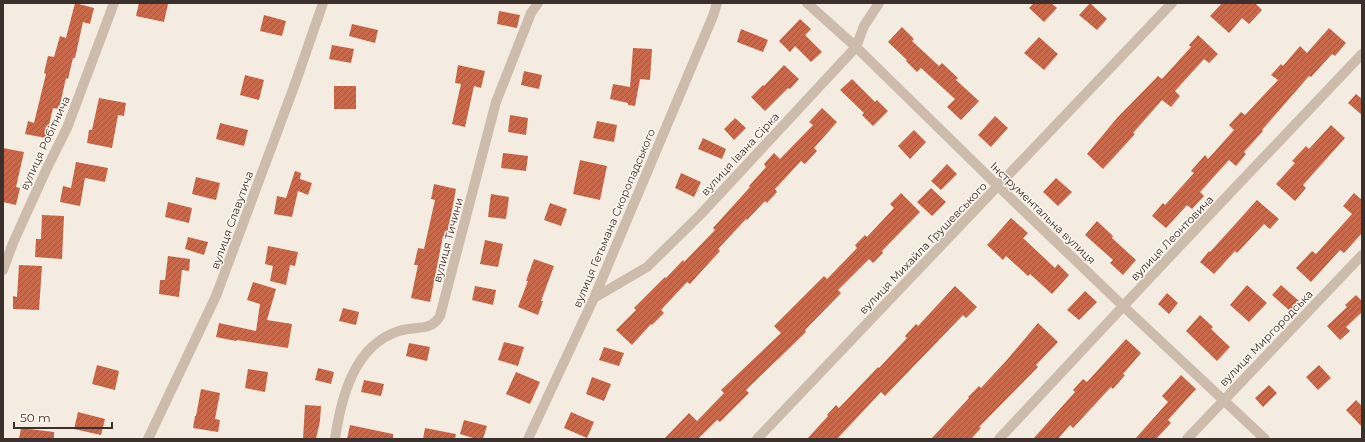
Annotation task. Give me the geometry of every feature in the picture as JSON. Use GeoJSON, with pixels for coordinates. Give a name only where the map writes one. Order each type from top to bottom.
{"type":"FeatureCollection","features":[{"type":"Feature","properties":{"kind":"street","name":"вулиця Робітнича"},"geometry":{"type":"LineString","coordinates":[[3,270],[13,243],[43,175],[67,128],[114,3]]}},
{"type":"Feature","properties":{"kind":"street","name":"вулиця Славутича"},"geometry":{"type":"LineString","coordinates":[[148,439],[216,296],[295,84],[323,3]]}},
{"type":"Feature","properties":{"kind":"street","name":"вулиця Тичини"},"geometry":{"type":"LineString","coordinates":[[335,439],[341,406],[346,391],[353,372],[367,352],[387,336],[399,331],[427,327],[434,324],[440,316],[496,102],[531,13],[538,3]]}},
{"type":"Feature","properties":{"kind":"street","name":"вулиця Гетьмана Скоропадського"},"geometry":{"type":"LineString","coordinates":[[528,439],[594,298],[713,16],[717,3]]}},
{"type":"Feature","properties":{"kind":"street","name":"Інструментальна вулиця"},"geometry":{"type":"LineString","coordinates":[[807,3],[856,46],[998,186],[1265,439]]}},
{"type":"Feature","properties":{"kind":"street","name":"вулиця Івана Сірка"},"geometry":{"type":"LineString","coordinates":[[594,298],[647,268],[700,215],[856,46],[864,26],[879,3]]}},
{"type":"Feature","properties":{"kind":"street","name":"вулиця Михайла Грушевського"},"geometry":{"type":"LineString","coordinates":[[757,439],[1172,3]]}},
{"type":"Feature","properties":{"kind":"street","name":"вулиця Леонтовича"},"geometry":{"type":"LineString","coordinates":[[999,439],[1362,54]]}},
{"type":"Feature","properties":{"kind":"street","name":"вулиця Миргородська"},"geometry":{"type":"LineString","coordinates":[[1187,439],[1362,255]]}},
{"type":"Feature","properties":{"kind":"building"},"geometry":{"type":"Polygon","coordinates":[[[75,3],[94,8],[90,24],[83,22],[75,58],[73,58],[68,79],[66,78],[59,109],[53,108],[46,138],[25,134],[28,121],[34,123],[46,74],[44,73],[48,56],[54,57],[60,36],[66,38],[75,3]]]}},
{"type":"Feature","properties":{"kind":"building"},"geometry":{"type":"Polygon","coordinates":[[[139,3],[168,4],[164,22],[136,16],[139,3]]]}},
{"type":"Feature","properties":{"kind":"building"},"geometry":{"type":"Polygon","coordinates":[[[1034,3],[1051,3],[1057,8],[1044,22],[1029,8],[1034,3]]]}},
{"type":"Feature","properties":{"kind":"building"},"geometry":{"type":"Polygon","coordinates":[[[1090,3],[1107,19],[1097,30],[1079,15],[1090,3]]]}},
{"type":"Feature","properties":{"kind":"building"},"geometry":{"type":"Polygon","coordinates":[[[1222,3],[1255,3],[1262,10],[1249,24],[1242,18],[1229,33],[1210,16],[1222,3]]]}},
{"type":"Feature","properties":{"kind":"building"},"geometry":{"type":"Polygon","coordinates":[[[499,11],[520,15],[517,28],[497,24],[499,11]]]}},
{"type":"Feature","properties":{"kind":"building"},"geometry":{"type":"Polygon","coordinates":[[[264,15],[286,21],[282,36],[260,31],[264,15]]]}},
{"type":"Feature","properties":{"kind":"building"},"geometry":{"type":"Polygon","coordinates":[[[800,19],[811,29],[805,35],[822,52],[811,62],[795,46],[790,52],[779,41],[800,19]]]}},
{"type":"Feature","properties":{"kind":"building"},"geometry":{"type":"Polygon","coordinates":[[[352,24],[378,30],[375,43],[349,36],[352,24]]]}},
{"type":"Feature","properties":{"kind":"building"},"geometry":{"type":"Polygon","coordinates":[[[902,27],[914,39],[912,41],[939,66],[942,63],[958,78],[956,80],[979,101],[961,120],[947,107],[955,99],[921,68],[917,72],[888,42],[902,27]]]}},
{"type":"Feature","properties":{"kind":"building"},"geometry":{"type":"Polygon","coordinates":[[[1329,28],[1346,43],[1335,56],[1332,54],[1311,77],[1309,76],[1244,152],[1246,154],[1236,166],[1229,160],[1200,192],[1204,196],[1192,209],[1187,205],[1166,228],[1152,216],[1163,203],[1165,205],[1194,173],[1191,171],[1205,155],[1208,159],[1234,130],[1229,125],[1241,112],[1245,115],[1278,80],[1271,75],[1281,64],[1283,66],[1300,46],[1307,53],[1329,28]]]}},
{"type":"Feature","properties":{"kind":"building"},"geometry":{"type":"Polygon","coordinates":[[[741,29],[768,40],[763,52],[737,42],[741,29]]]}},
{"type":"Feature","properties":{"kind":"building"},"geometry":{"type":"Polygon","coordinates":[[[1198,35],[1218,54],[1209,63],[1204,59],[1175,91],[1180,96],[1171,107],[1162,100],[1133,133],[1135,134],[1103,169],[1087,154],[1117,118],[1158,76],[1162,79],[1191,47],[1189,45],[1198,35]]]}},
{"type":"Feature","properties":{"kind":"building"},"geometry":{"type":"Polygon","coordinates":[[[1039,37],[1058,54],[1044,70],[1024,53],[1039,37]]]}},
{"type":"Feature","properties":{"kind":"building"},"geometry":{"type":"Polygon","coordinates":[[[332,45],[354,49],[351,63],[329,59],[332,45]]]}},
{"type":"Feature","properties":{"kind":"building"},"geometry":{"type":"Polygon","coordinates":[[[633,48],[652,49],[650,80],[640,79],[635,106],[610,99],[613,84],[630,87],[633,48]]]}},
{"type":"Feature","properties":{"kind":"building"},"geometry":{"type":"Polygon","coordinates":[[[458,65],[485,71],[481,88],[474,86],[465,127],[452,124],[461,84],[455,83],[458,65]]]}},
{"type":"Feature","properties":{"kind":"building"},"geometry":{"type":"Polygon","coordinates":[[[784,65],[799,79],[765,111],[751,97],[784,65]]]}},
{"type":"Feature","properties":{"kind":"building"},"geometry":{"type":"Polygon","coordinates":[[[524,71],[542,75],[539,89],[521,85],[524,71]]]}},
{"type":"Feature","properties":{"kind":"building"},"geometry":{"type":"Polygon","coordinates":[[[245,75],[264,80],[259,100],[240,95],[245,75]]]}},
{"type":"Feature","properties":{"kind":"building"},"geometry":{"type":"Polygon","coordinates":[[[852,79],[875,102],[877,100],[888,111],[873,126],[862,115],[864,113],[840,90],[852,79]]]}},
{"type":"Feature","properties":{"kind":"building"},"geometry":{"type":"Polygon","coordinates":[[[334,86],[356,86],[356,109],[334,109],[334,86]]]}},
{"type":"Feature","properties":{"kind":"building"},"geometry":{"type":"Polygon","coordinates":[[[1356,94],[1362,99],[1362,115],[1348,103],[1356,94]]]}},
{"type":"Feature","properties":{"kind":"building"},"geometry":{"type":"Polygon","coordinates":[[[99,98],[126,103],[124,116],[118,115],[112,148],[87,143],[89,130],[92,130],[99,98]]]}},
{"type":"Feature","properties":{"kind":"building"},"geometry":{"type":"Polygon","coordinates":[[[822,108],[837,122],[814,148],[817,151],[805,164],[801,161],[775,189],[777,192],[767,203],[765,201],[747,220],[746,219],[718,249],[720,251],[690,284],[687,282],[661,310],[664,313],[652,325],[651,324],[632,345],[616,330],[636,310],[634,308],[683,260],[684,262],[715,230],[713,228],[750,187],[749,186],[766,167],[764,164],[774,153],[780,159],[813,125],[809,122],[822,108]]]}},
{"type":"Feature","properties":{"kind":"building"},"geometry":{"type":"Polygon","coordinates":[[[510,115],[528,118],[526,135],[508,132],[510,115]]]}},
{"type":"Feature","properties":{"kind":"building"},"geometry":{"type":"Polygon","coordinates":[[[995,116],[1008,128],[991,147],[978,135],[995,116]]]}},
{"type":"Feature","properties":{"kind":"building"},"geometry":{"type":"Polygon","coordinates":[[[735,118],[746,128],[734,140],[724,129],[735,118]]]}},
{"type":"Feature","properties":{"kind":"building"},"geometry":{"type":"Polygon","coordinates":[[[597,121],[617,125],[614,142],[593,138],[597,121]]]}},
{"type":"Feature","properties":{"kind":"building"},"geometry":{"type":"Polygon","coordinates":[[[220,123],[248,130],[244,146],[216,139],[220,123]]]}},
{"type":"Feature","properties":{"kind":"building"},"geometry":{"type":"Polygon","coordinates":[[[1331,125],[1345,138],[1303,185],[1306,188],[1295,201],[1276,184],[1295,163],[1292,161],[1306,146],[1309,149],[1331,125]]]}},
{"type":"Feature","properties":{"kind":"building"},"geometry":{"type":"Polygon","coordinates":[[[914,130],[926,142],[910,159],[898,146],[914,130]]]}},
{"type":"Feature","properties":{"kind":"building"},"geometry":{"type":"Polygon","coordinates":[[[703,138],[726,149],[722,159],[698,149],[703,138]]]}},
{"type":"Feature","properties":{"kind":"building"},"geometry":{"type":"Polygon","coordinates":[[[3,148],[24,152],[16,187],[20,188],[16,205],[3,202],[3,148]]]}},
{"type":"Feature","properties":{"kind":"building"},"geometry":{"type":"Polygon","coordinates":[[[503,153],[528,156],[526,171],[501,168],[503,153]]]}},
{"type":"Feature","properties":{"kind":"building"},"geometry":{"type":"Polygon","coordinates":[[[580,160],[607,166],[600,200],[573,194],[580,160]]]}},
{"type":"Feature","properties":{"kind":"building"},"geometry":{"type":"Polygon","coordinates":[[[76,162],[108,168],[105,182],[85,178],[80,206],[60,202],[63,186],[71,188],[76,162]]]}},
{"type":"Feature","properties":{"kind":"building"},"geometry":{"type":"Polygon","coordinates":[[[947,164],[957,174],[941,190],[931,181],[947,164]]]}},
{"type":"Feature","properties":{"kind":"building"},"geometry":{"type":"Polygon","coordinates":[[[295,171],[301,173],[300,179],[312,183],[308,195],[298,191],[292,217],[274,214],[277,196],[286,198],[295,171]]]}},
{"type":"Feature","properties":{"kind":"building"},"geometry":{"type":"Polygon","coordinates":[[[681,173],[701,182],[694,197],[675,188],[681,173]]]}},
{"type":"Feature","properties":{"kind":"building"},"geometry":{"type":"Polygon","coordinates":[[[196,177],[220,183],[216,200],[192,194],[196,177]]]}},
{"type":"Feature","properties":{"kind":"building"},"geometry":{"type":"Polygon","coordinates":[[[1056,178],[1072,192],[1058,206],[1043,192],[1056,178]]]}},
{"type":"Feature","properties":{"kind":"building"},"geometry":{"type":"Polygon","coordinates":[[[434,184],[456,189],[447,236],[443,236],[430,302],[411,298],[418,265],[414,265],[418,248],[424,249],[435,200],[431,199],[434,184]]]}},
{"type":"Feature","properties":{"kind":"building"},"geometry":{"type":"Polygon","coordinates":[[[931,188],[946,202],[932,216],[917,202],[931,188]]]}},
{"type":"Feature","properties":{"kind":"building"},"geometry":{"type":"Polygon","coordinates":[[[901,193],[920,212],[882,251],[883,253],[873,263],[869,259],[838,290],[841,293],[805,330],[806,332],[746,390],[749,393],[720,422],[717,420],[698,439],[664,439],[689,413],[697,421],[724,393],[721,390],[781,333],[774,326],[824,276],[827,279],[857,248],[855,245],[865,235],[867,237],[894,208],[890,204],[901,193]]]}},
{"type":"Feature","properties":{"kind":"building"},"geometry":{"type":"Polygon","coordinates":[[[1354,193],[1362,200],[1362,233],[1344,253],[1340,250],[1311,282],[1296,268],[1312,251],[1316,254],[1352,214],[1343,206],[1354,193]]]}},
{"type":"Feature","properties":{"kind":"building"},"geometry":{"type":"Polygon","coordinates":[[[491,194],[509,197],[506,219],[488,217],[491,194]]]}},
{"type":"Feature","properties":{"kind":"building"},"geometry":{"type":"Polygon","coordinates":[[[1257,200],[1279,219],[1270,229],[1264,224],[1237,253],[1235,251],[1214,274],[1200,262],[1257,200]]]}},
{"type":"Feature","properties":{"kind":"building"},"geometry":{"type":"Polygon","coordinates":[[[168,202],[192,208],[189,223],[165,217],[168,202]]]}},
{"type":"Feature","properties":{"kind":"building"},"geometry":{"type":"Polygon","coordinates":[[[550,203],[567,209],[561,226],[544,220],[550,203]]]}},
{"type":"Feature","properties":{"kind":"building"},"geometry":{"type":"Polygon","coordinates":[[[42,215],[64,216],[62,259],[35,257],[36,239],[41,239],[42,215]]]}},
{"type":"Feature","properties":{"kind":"building"},"geometry":{"type":"Polygon","coordinates":[[[1011,218],[1028,233],[1023,238],[1055,268],[1058,264],[1069,275],[1052,294],[1030,274],[1028,276],[1006,256],[1003,260],[987,245],[1011,218]]]}},
{"type":"Feature","properties":{"kind":"building"},"geometry":{"type":"Polygon","coordinates":[[[1097,221],[1113,236],[1112,238],[1136,260],[1123,275],[1110,263],[1113,260],[1085,235],[1097,221]]]}},
{"type":"Feature","properties":{"kind":"building"},"geometry":{"type":"Polygon","coordinates":[[[188,237],[208,242],[204,255],[185,249],[188,237]]]}},
{"type":"Feature","properties":{"kind":"building"},"geometry":{"type":"Polygon","coordinates":[[[485,240],[503,244],[498,267],[480,264],[485,240]]]}},
{"type":"Feature","properties":{"kind":"building"},"geometry":{"type":"Polygon","coordinates":[[[268,246],[298,252],[295,266],[290,265],[286,285],[270,281],[273,266],[265,264],[268,246]]]}},
{"type":"Feature","properties":{"kind":"building"},"geometry":{"type":"Polygon","coordinates":[[[168,256],[190,259],[189,271],[182,270],[179,297],[159,294],[160,280],[165,280],[168,256]]]}},
{"type":"Feature","properties":{"kind":"building"},"geometry":{"type":"Polygon","coordinates":[[[534,259],[554,266],[541,301],[543,301],[538,315],[518,307],[528,281],[526,281],[534,259]]]}},
{"type":"Feature","properties":{"kind":"building"},"geometry":{"type":"Polygon","coordinates":[[[19,265],[42,266],[39,310],[13,309],[13,296],[17,297],[19,265]]]}},
{"type":"Feature","properties":{"kind":"building"},"geometry":{"type":"Polygon","coordinates":[[[253,282],[276,289],[267,320],[292,324],[288,348],[216,337],[219,323],[256,331],[260,304],[247,300],[253,282]]]}},
{"type":"Feature","properties":{"kind":"building"},"geometry":{"type":"Polygon","coordinates":[[[1247,285],[1267,303],[1249,322],[1230,305],[1247,285]]]}},
{"type":"Feature","properties":{"kind":"building"},"geometry":{"type":"Polygon","coordinates":[[[1281,285],[1299,301],[1290,311],[1272,295],[1281,285]]]}},
{"type":"Feature","properties":{"kind":"building"},"geometry":{"type":"Polygon","coordinates":[[[475,286],[496,290],[493,305],[472,300],[475,286]]]}},
{"type":"Feature","properties":{"kind":"building"},"geometry":{"type":"Polygon","coordinates":[[[955,286],[977,307],[966,318],[963,315],[885,396],[881,392],[837,439],[807,439],[836,405],[839,408],[878,367],[879,368],[907,338],[905,336],[916,324],[918,326],[955,286]]]}},
{"type":"Feature","properties":{"kind":"building"},"geometry":{"type":"Polygon","coordinates":[[[1085,291],[1097,302],[1079,320],[1067,310],[1085,291]]]}},
{"type":"Feature","properties":{"kind":"building"},"geometry":{"type":"Polygon","coordinates":[[[1167,293],[1178,303],[1169,314],[1158,304],[1167,293]]]}},
{"type":"Feature","properties":{"kind":"building"},"geometry":{"type":"Polygon","coordinates":[[[1356,295],[1362,301],[1362,312],[1346,327],[1350,331],[1340,340],[1327,326],[1347,307],[1345,305],[1356,295]]]}},
{"type":"Feature","properties":{"kind":"building"},"geometry":{"type":"Polygon","coordinates":[[[343,308],[359,312],[356,325],[339,321],[343,308]]]}},
{"type":"Feature","properties":{"kind":"building"},"geometry":{"type":"Polygon","coordinates":[[[1200,315],[1213,327],[1211,329],[1230,347],[1217,361],[1186,331],[1200,315]]]}},
{"type":"Feature","properties":{"kind":"building"},"geometry":{"type":"Polygon","coordinates":[[[1038,323],[1058,342],[1036,365],[1038,367],[979,427],[981,428],[971,439],[931,439],[969,398],[968,397],[979,386],[981,388],[1006,361],[1038,323]]]}},
{"type":"Feature","properties":{"kind":"building"},"geometry":{"type":"Polygon","coordinates":[[[1126,339],[1141,353],[1123,374],[1125,375],[1113,389],[1111,387],[1073,428],[1070,425],[1058,439],[1033,439],[1075,392],[1073,390],[1083,379],[1087,382],[1126,339]]]}},
{"type":"Feature","properties":{"kind":"building"},"geometry":{"type":"Polygon","coordinates":[[[504,342],[524,347],[518,366],[498,360],[504,342]]]}},
{"type":"Feature","properties":{"kind":"building"},"geometry":{"type":"Polygon","coordinates":[[[409,343],[430,347],[427,361],[406,356],[409,343]]]}},
{"type":"Feature","properties":{"kind":"building"},"geometry":{"type":"Polygon","coordinates":[[[604,347],[624,353],[619,366],[599,360],[604,347]]]}},
{"type":"Feature","properties":{"kind":"building"},"geometry":{"type":"Polygon","coordinates":[[[97,365],[119,371],[115,390],[92,384],[97,365]]]}},
{"type":"Feature","properties":{"kind":"building"},"geometry":{"type":"Polygon","coordinates":[[[1319,365],[1331,378],[1318,390],[1306,377],[1319,365]]]}},
{"type":"Feature","properties":{"kind":"building"},"geometry":{"type":"Polygon","coordinates":[[[318,368],[334,372],[331,384],[315,380],[318,368]]]}},
{"type":"Feature","properties":{"kind":"building"},"geometry":{"type":"Polygon","coordinates":[[[248,369],[268,372],[265,392],[245,388],[248,369]]]}},
{"type":"Feature","properties":{"kind":"building"},"geometry":{"type":"Polygon","coordinates":[[[516,372],[540,382],[530,404],[506,394],[516,372]]]}},
{"type":"Feature","properties":{"kind":"building"},"geometry":{"type":"Polygon","coordinates":[[[1181,375],[1196,389],[1168,420],[1171,423],[1156,439],[1135,439],[1168,402],[1162,396],[1181,375]]]}},
{"type":"Feature","properties":{"kind":"building"},"geometry":{"type":"Polygon","coordinates":[[[592,377],[611,384],[604,401],[586,394],[592,377]]]}},
{"type":"Feature","properties":{"kind":"building"},"geometry":{"type":"Polygon","coordinates":[[[364,380],[384,384],[381,396],[361,392],[364,380]]]}},
{"type":"Feature","properties":{"kind":"building"},"geometry":{"type":"Polygon","coordinates":[[[1269,385],[1277,393],[1263,407],[1255,398],[1269,385]]]}},
{"type":"Feature","properties":{"kind":"building"},"geometry":{"type":"Polygon","coordinates":[[[201,389],[220,393],[215,419],[220,420],[218,432],[193,428],[201,389]]]}},
{"type":"Feature","properties":{"kind":"building"},"geometry":{"type":"Polygon","coordinates":[[[1356,400],[1362,406],[1362,427],[1346,410],[1356,400]]]}},
{"type":"Feature","properties":{"kind":"building"},"geometry":{"type":"Polygon","coordinates":[[[305,405],[321,406],[320,421],[316,439],[303,439],[305,405]]]}},
{"type":"Feature","properties":{"kind":"building"},"geometry":{"type":"Polygon","coordinates":[[[78,412],[105,419],[101,435],[74,429],[78,412]]]}},
{"type":"Feature","properties":{"kind":"building"},"geometry":{"type":"Polygon","coordinates":[[[571,412],[594,422],[587,438],[564,428],[571,412]]]}},
{"type":"Feature","properties":{"kind":"building"},"geometry":{"type":"Polygon","coordinates":[[[464,420],[487,426],[483,439],[476,439],[460,434],[464,420]]]}},
{"type":"Feature","properties":{"kind":"building"},"geometry":{"type":"Polygon","coordinates":[[[350,425],[393,434],[393,439],[347,439],[350,425]]]}},
{"type":"Feature","properties":{"kind":"building"},"geometry":{"type":"Polygon","coordinates":[[[21,428],[54,432],[54,439],[19,439],[21,428]]]}},
{"type":"Feature","properties":{"kind":"building"},"geometry":{"type":"Polygon","coordinates":[[[425,428],[456,434],[455,439],[423,439],[425,428]]]}}]}
